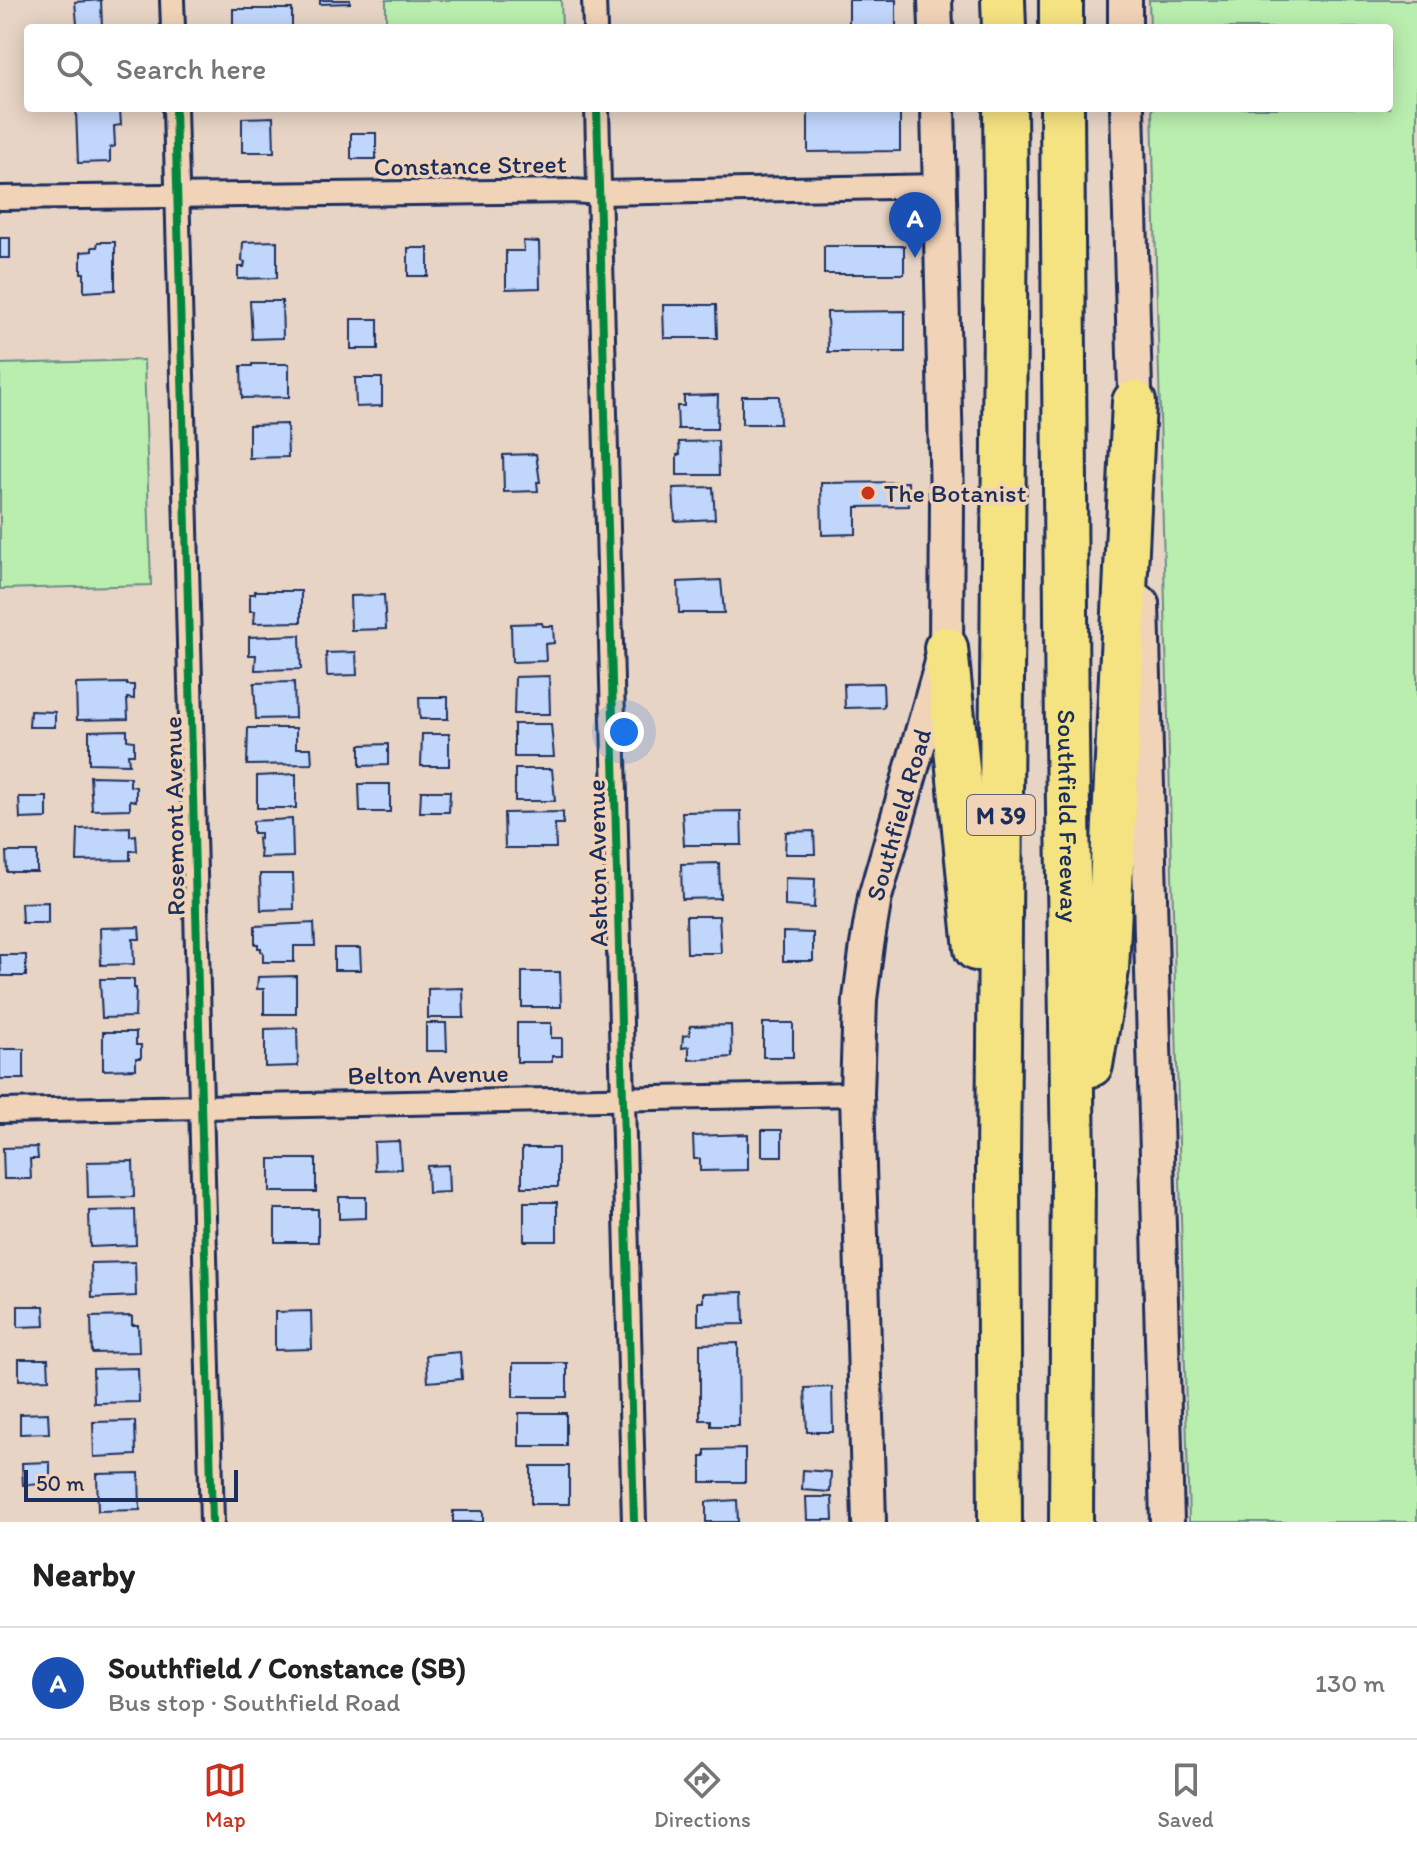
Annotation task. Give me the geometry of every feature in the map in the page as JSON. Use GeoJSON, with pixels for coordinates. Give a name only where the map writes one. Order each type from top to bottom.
{"type":"FeatureCollection","features":[{"type":"Feature","properties":{"kind":"highway"},"geometry":{"type":"LineString","coordinates":[[1003,0],[1004,24]]}},
{"type":"Feature","properties":{"kind":"highway"},"geometry":{"type":"LineString","coordinates":[[1061,0],[1061,24]]}},
{"type":"Feature","properties":{"kind":"highway","name":"M 39"},"geometry":{"type":"LineString","coordinates":[[1000,1522],[998,1165],[1005,112]]}},
{"type":"Feature","properties":{"kind":"highway","name":"Southfield Freeway"},"geometry":{"type":"LineString","coordinates":[[1062,112],[1073,1165],[1071,1522]]}},
{"type":"Feature","properties":{"kind":"highway"},"geometry":{"type":"LineString","coordinates":[[1073,1165],[1107,970],[1134,402]]}},
{"type":"Feature","properties":{"kind":"highway"},"geometry":{"type":"LineString","coordinates":[[946,648],[998,1165]]}},
{"type":"Feature","properties":{"kind":"main road"},"geometry":{"type":"LineString","coordinates":[[935,0],[936,24]]}},
{"type":"Feature","properties":{"kind":"main road"},"geometry":{"type":"LineString","coordinates":[[1125,0],[1125,24]]}},
{"type":"Feature","properties":{"kind":"main road","name":"Southfield Road"},"geometry":{"type":"LineString","coordinates":[[869,1522],[857,1094],[860,999],[875,897],[946,648],[947,500],[938,112]]}},
{"type":"Feature","properties":{"kind":"main road"},"geometry":{"type":"LineString","coordinates":[[1127,112],[1167,1522]]}},
{"type":"Feature","properties":{"kind":"street"},"geometry":{"type":"LineString","coordinates":[[172,0],[173,24]]}},
{"type":"Feature","properties":{"kind":"street"},"geometry":{"type":"LineString","coordinates":[[594,0],[595,24]]}},
{"type":"Feature","properties":{"kind":"street","name":"Rosemont Avenue"},"geometry":{"type":"LineString","coordinates":[[175,112],[212,1522]]}},
{"type":"Feature","properties":{"kind":"street","name":"Ashton Avenue"},"geometry":{"type":"LineString","coordinates":[[597,112],[634,1522]]}},
{"type":"Feature","properties":{"kind":"street","name":"Constance Street"},"geometry":{"type":"LineString","coordinates":[[0,198],[600,193],[941,186]]}},
{"type":"Feature","properties":{"kind":"street","name":"Belton Avenue"},"geometry":{"type":"LineString","coordinates":[[0,1111],[857,1094]]}},
{"type":"Feature","properties":{"kind":"green space"},"geometry":{"type":"Polygon","coordinates":[[[386,0],[561,0],[562,24],[386,24],[386,0]]]}},
{"type":"Feature","properties":{"kind":"green space"},"geometry":{"type":"Polygon","coordinates":[[[1149,0],[1417,0],[1417,1522],[1189,1522],[1152,112],[1393,112],[1393,24],[1150,24],[1149,0]]]}},
{"type":"Feature","properties":{"kind":"green space"},"geometry":{"type":"Polygon","coordinates":[[[144,360],[151,585],[0,589],[0,364],[144,360]]]}},
{"type":"Feature","properties":{"kind":"building"},"geometry":{"type":"Polygon","coordinates":[[[101,0],[102,24],[77,24],[75,2],[101,0]]]}},
{"type":"Feature","properties":{"kind":"building"},"geometry":{"type":"Polygon","coordinates":[[[320,0],[350,0],[350,3],[320,4],[320,0]]]}},
{"type":"Feature","properties":{"kind":"building"},"geometry":{"type":"Polygon","coordinates":[[[849,0],[896,0],[896,24],[849,24],[849,0]]]}},
{"type":"Feature","properties":{"kind":"building"},"geometry":{"type":"Polygon","coordinates":[[[233,9],[292,9],[292,24],[233,24],[233,9]]]}},
{"type":"Feature","properties":{"kind":"building"},"geometry":{"type":"Polygon","coordinates":[[[76,112],[120,112],[121,125],[114,126],[115,146],[110,148],[110,162],[78,163],[76,112]]]}},
{"type":"Feature","properties":{"kind":"building"},"geometry":{"type":"Polygon","coordinates":[[[808,112],[900,112],[900,151],[808,152],[808,112]]]}},
{"type":"Feature","properties":{"kind":"building"},"geometry":{"type":"Polygon","coordinates":[[[273,117],[274,152],[242,152],[242,118],[273,117]]]}},
{"type":"Feature","properties":{"kind":"building"},"geometry":{"type":"Polygon","coordinates":[[[351,133],[376,133],[376,159],[351,159],[351,133]]]}},
{"type":"Feature","properties":{"kind":"building"},"geometry":{"type":"Polygon","coordinates":[[[0,238],[10,238],[10,258],[0,258],[0,238]]]}},
{"type":"Feature","properties":{"kind":"building"},"geometry":{"type":"Polygon","coordinates":[[[277,241],[277,278],[238,279],[238,267],[244,267],[245,262],[242,261],[243,242],[277,241]]]}},
{"type":"Feature","properties":{"kind":"building"},"geometry":{"type":"Polygon","coordinates":[[[523,241],[539,242],[540,288],[506,289],[506,251],[524,251],[523,241]]]}},
{"type":"Feature","properties":{"kind":"building"},"geometry":{"type":"Polygon","coordinates":[[[98,242],[115,242],[115,290],[84,292],[81,252],[92,251],[98,242]]]}},
{"type":"Feature","properties":{"kind":"building"},"geometry":{"type":"Polygon","coordinates":[[[824,246],[904,246],[904,274],[824,274],[824,246]]]}},
{"type":"Feature","properties":{"kind":"building"},"geometry":{"type":"Polygon","coordinates":[[[408,248],[428,248],[428,276],[408,276],[408,248]]]}},
{"type":"Feature","properties":{"kind":"building"},"geometry":{"type":"Polygon","coordinates":[[[250,301],[282,301],[283,338],[252,339],[250,301]]]}},
{"type":"Feature","properties":{"kind":"building"},"geometry":{"type":"Polygon","coordinates":[[[663,305],[716,305],[717,338],[664,338],[663,305]]]}},
{"type":"Feature","properties":{"kind":"building"},"geometry":{"type":"Polygon","coordinates":[[[905,311],[905,352],[828,352],[827,312],[905,311]]]}},
{"type":"Feature","properties":{"kind":"building"},"geometry":{"type":"Polygon","coordinates":[[[351,319],[378,319],[378,349],[351,349],[351,319]]]}},
{"type":"Feature","properties":{"kind":"building"},"geometry":{"type":"Polygon","coordinates":[[[289,364],[289,397],[242,398],[241,366],[289,364]]]}},
{"type":"Feature","properties":{"kind":"building"},"geometry":{"type":"Polygon","coordinates":[[[355,378],[382,378],[382,406],[356,407],[355,378]]]}},
{"type":"Feature","properties":{"kind":"building"},"geometry":{"type":"Polygon","coordinates":[[[718,395],[717,429],[678,429],[677,406],[684,406],[684,396],[718,395]]]}},
{"type":"Feature","properties":{"kind":"building"},"geometry":{"type":"Polygon","coordinates":[[[742,396],[779,396],[780,424],[742,424],[742,396]]]}},
{"type":"Feature","properties":{"kind":"building"},"geometry":{"type":"Polygon","coordinates":[[[287,424],[288,457],[249,458],[249,425],[287,424]]]}},
{"type":"Feature","properties":{"kind":"building"},"geometry":{"type":"Polygon","coordinates":[[[718,441],[719,475],[677,475],[679,442],[718,441]]]}},
{"type":"Feature","properties":{"kind":"building"},"geometry":{"type":"Polygon","coordinates":[[[536,454],[540,482],[537,482],[538,491],[504,492],[503,455],[536,454]]]}},
{"type":"Feature","properties":{"kind":"building"},"geometry":{"type":"Polygon","coordinates":[[[908,482],[909,506],[856,507],[856,534],[822,535],[821,483],[908,482]]]}},
{"type":"Feature","properties":{"kind":"building"},"geometry":{"type":"Polygon","coordinates":[[[713,487],[715,519],[675,521],[673,488],[713,487]]]}},
{"type":"Feature","properties":{"kind":"building"},"geometry":{"type":"Polygon","coordinates":[[[721,580],[724,613],[679,613],[678,582],[721,580]]]}},
{"type":"Feature","properties":{"kind":"building"},"geometry":{"type":"Polygon","coordinates":[[[255,591],[301,591],[301,622],[254,623],[255,611],[250,611],[250,594],[255,594],[255,591]]]}},
{"type":"Feature","properties":{"kind":"building"},"geometry":{"type":"Polygon","coordinates":[[[384,595],[386,629],[351,630],[350,596],[384,595]]]}},
{"type":"Feature","properties":{"kind":"building"},"geometry":{"type":"Polygon","coordinates":[[[542,623],[543,626],[553,626],[554,643],[545,644],[546,661],[512,662],[511,624],[542,623]]]}},
{"type":"Feature","properties":{"kind":"building"},"geometry":{"type":"Polygon","coordinates":[[[300,635],[301,669],[255,670],[256,655],[249,655],[249,637],[300,635]]]}},
{"type":"Feature","properties":{"kind":"building"},"geometry":{"type":"Polygon","coordinates":[[[356,652],[357,675],[327,676],[326,653],[356,652]]]}},
{"type":"Feature","properties":{"kind":"building"},"geometry":{"type":"Polygon","coordinates":[[[549,676],[550,714],[514,714],[515,677],[549,676]]]}},
{"type":"Feature","properties":{"kind":"building"},"geometry":{"type":"Polygon","coordinates":[[[294,682],[295,718],[256,719],[254,683],[294,682]]]}},
{"type":"Feature","properties":{"kind":"building"},"geometry":{"type":"Polygon","coordinates":[[[883,683],[884,707],[845,708],[844,684],[883,683]]]}},
{"type":"Feature","properties":{"kind":"building"},"geometry":{"type":"Polygon","coordinates":[[[76,684],[134,685],[134,699],[127,698],[128,719],[77,720],[76,684]]]}},
{"type":"Feature","properties":{"kind":"building"},"geometry":{"type":"Polygon","coordinates":[[[419,697],[448,697],[448,719],[420,719],[419,697]]]}},
{"type":"Feature","properties":{"kind":"building"},"geometry":{"type":"Polygon","coordinates":[[[30,711],[55,712],[55,727],[29,727],[30,711]]]}},
{"type":"Feature","properties":{"kind":"building"},"geometry":{"type":"Polygon","coordinates":[[[514,724],[551,724],[554,757],[514,757],[514,724]]]}},
{"type":"Feature","properties":{"kind":"building"},"geometry":{"type":"Polygon","coordinates":[[[248,728],[296,728],[296,748],[311,748],[312,764],[247,765],[248,728]]]}},
{"type":"Feature","properties":{"kind":"building"},"geometry":{"type":"Polygon","coordinates":[[[127,730],[127,740],[134,741],[134,754],[128,754],[129,764],[89,763],[89,731],[127,730]]]}},
{"type":"Feature","properties":{"kind":"building"},"geometry":{"type":"Polygon","coordinates":[[[422,734],[449,734],[449,766],[421,766],[422,734]]]}},
{"type":"Feature","properties":{"kind":"building"},"geometry":{"type":"Polygon","coordinates":[[[388,744],[388,765],[360,766],[360,745],[388,744]]]}},
{"type":"Feature","properties":{"kind":"building"},"geometry":{"type":"Polygon","coordinates":[[[515,769],[552,769],[555,801],[515,801],[515,769]]]}},
{"type":"Feature","properties":{"kind":"building"},"geometry":{"type":"Polygon","coordinates":[[[296,774],[296,808],[257,808],[257,776],[296,774]]]}},
{"type":"Feature","properties":{"kind":"building"},"geometry":{"type":"Polygon","coordinates":[[[90,776],[130,777],[130,786],[136,787],[136,801],[130,800],[130,809],[92,810],[90,776]]]}},
{"type":"Feature","properties":{"kind":"building"},"geometry":{"type":"Polygon","coordinates":[[[359,784],[390,784],[390,812],[360,812],[359,784]]]}},
{"type":"Feature","properties":{"kind":"building"},"geometry":{"type":"Polygon","coordinates":[[[421,791],[450,791],[449,812],[420,812],[421,791]]]}},
{"type":"Feature","properties":{"kind":"building"},"geometry":{"type":"Polygon","coordinates":[[[19,797],[47,797],[47,818],[20,819],[19,797]]]}},
{"type":"Feature","properties":{"kind":"building"},"geometry":{"type":"Polygon","coordinates":[[[741,811],[742,845],[684,845],[682,812],[741,811]]]}},
{"type":"Feature","properties":{"kind":"building"},"geometry":{"type":"Polygon","coordinates":[[[563,812],[563,824],[555,824],[556,848],[505,848],[504,813],[563,812]]]}},
{"type":"Feature","properties":{"kind":"building"},"geometry":{"type":"Polygon","coordinates":[[[292,819],[293,857],[260,858],[260,833],[253,833],[253,821],[292,819]]]}},
{"type":"Feature","properties":{"kind":"building"},"geometry":{"type":"Polygon","coordinates":[[[130,827],[130,836],[136,835],[137,851],[130,851],[130,860],[77,861],[78,829],[130,827]]]}},
{"type":"Feature","properties":{"kind":"building"},"geometry":{"type":"Polygon","coordinates":[[[814,831],[815,854],[785,854],[786,832],[814,831]]]}},
{"type":"Feature","properties":{"kind":"building"},"geometry":{"type":"Polygon","coordinates":[[[6,852],[37,852],[37,872],[7,872],[6,852]]]}},
{"type":"Feature","properties":{"kind":"building"},"geometry":{"type":"Polygon","coordinates":[[[719,863],[720,898],[682,899],[681,864],[719,863]]]}},
{"type":"Feature","properties":{"kind":"building"},"geometry":{"type":"Polygon","coordinates":[[[260,874],[293,874],[294,909],[261,910],[260,874]]]}},
{"type":"Feature","properties":{"kind":"building"},"geometry":{"type":"Polygon","coordinates":[[[785,878],[815,879],[814,908],[785,906],[785,878]]]}},
{"type":"Feature","properties":{"kind":"building"},"geometry":{"type":"Polygon","coordinates":[[[48,902],[48,923],[22,923],[21,903],[48,902]]]}},
{"type":"Feature","properties":{"kind":"building"},"geometry":{"type":"Polygon","coordinates":[[[686,916],[719,916],[721,953],[687,953],[686,916]]]}},
{"type":"Feature","properties":{"kind":"building"},"geometry":{"type":"Polygon","coordinates":[[[314,923],[315,946],[294,946],[294,962],[263,962],[263,952],[255,944],[255,926],[314,923]]]}},
{"type":"Feature","properties":{"kind":"building"},"geometry":{"type":"Polygon","coordinates":[[[139,927],[140,939],[133,939],[134,964],[101,965],[100,928],[139,927]]]}},
{"type":"Feature","properties":{"kind":"building"},"geometry":{"type":"Polygon","coordinates":[[[783,932],[813,933],[813,961],[783,961],[783,932]]]}},
{"type":"Feature","properties":{"kind":"building"},"geometry":{"type":"Polygon","coordinates":[[[334,948],[360,948],[361,970],[334,970],[334,948]]]}},
{"type":"Feature","properties":{"kind":"building"},"geometry":{"type":"Polygon","coordinates":[[[0,955],[26,955],[26,976],[1,976],[0,955]]]}},
{"type":"Feature","properties":{"kind":"building"},"geometry":{"type":"Polygon","coordinates":[[[522,972],[560,972],[561,1007],[522,1007],[522,972]]]}},
{"type":"Feature","properties":{"kind":"building"},"geometry":{"type":"Polygon","coordinates":[[[296,976],[296,1014],[264,1014],[264,989],[257,989],[258,977],[296,976]]]}},
{"type":"Feature","properties":{"kind":"building"},"geometry":{"type":"Polygon","coordinates":[[[100,979],[134,979],[135,1017],[102,1018],[100,979]]]}},
{"type":"Feature","properties":{"kind":"building"},"geometry":{"type":"Polygon","coordinates":[[[463,988],[464,1018],[428,1018],[428,989],[463,988]]]}},
{"type":"Feature","properties":{"kind":"building"},"geometry":{"type":"Polygon","coordinates":[[[426,1023],[446,1023],[447,1051],[426,1051],[426,1023]]]}},
{"type":"Feature","properties":{"kind":"building"},"geometry":{"type":"Polygon","coordinates":[[[517,1023],[551,1023],[551,1038],[562,1038],[562,1056],[552,1056],[552,1062],[517,1062],[517,1023]]]}},
{"type":"Feature","properties":{"kind":"building"},"geometry":{"type":"Polygon","coordinates":[[[763,1023],[793,1023],[793,1057],[763,1057],[763,1023]]]}},
{"type":"Feature","properties":{"kind":"building"},"geometry":{"type":"Polygon","coordinates":[[[731,1025],[732,1057],[689,1060],[689,1047],[682,1048],[683,1036],[690,1035],[690,1026],[731,1025]]]}},
{"type":"Feature","properties":{"kind":"building"},"geometry":{"type":"Polygon","coordinates":[[[297,1028],[298,1066],[265,1067],[265,1029],[297,1028]]]}},
{"type":"Feature","properties":{"kind":"building"},"geometry":{"type":"Polygon","coordinates":[[[103,1032],[136,1032],[136,1045],[141,1045],[141,1058],[136,1058],[136,1069],[103,1070],[103,1032]]]}},
{"type":"Feature","properties":{"kind":"building"},"geometry":{"type":"Polygon","coordinates":[[[0,1049],[24,1049],[24,1079],[0,1079],[0,1049]]]}},
{"type":"Feature","properties":{"kind":"building"},"geometry":{"type":"Polygon","coordinates":[[[762,1130],[782,1130],[782,1156],[762,1156],[762,1130]]]}},
{"type":"Feature","properties":{"kind":"building"},"geometry":{"type":"Polygon","coordinates":[[[748,1134],[748,1170],[700,1171],[700,1159],[694,1159],[693,1136],[748,1134]]]}},
{"type":"Feature","properties":{"kind":"building"},"geometry":{"type":"Polygon","coordinates":[[[399,1141],[401,1169],[375,1170],[374,1142],[399,1141]]]}},
{"type":"Feature","properties":{"kind":"building"},"geometry":{"type":"Polygon","coordinates":[[[37,1147],[38,1159],[30,1159],[31,1179],[4,1179],[3,1148],[37,1147]]]}},
{"type":"Feature","properties":{"kind":"building"},"geometry":{"type":"Polygon","coordinates":[[[522,1148],[558,1148],[558,1187],[522,1187],[522,1148]]]}},
{"type":"Feature","properties":{"kind":"building"},"geometry":{"type":"Polygon","coordinates":[[[270,1159],[316,1159],[316,1192],[270,1192],[270,1159]]]}},
{"type":"Feature","properties":{"kind":"building"},"geometry":{"type":"Polygon","coordinates":[[[133,1161],[134,1197],[88,1198],[87,1162],[133,1161]]]}},
{"type":"Feature","properties":{"kind":"building"},"geometry":{"type":"Polygon","coordinates":[[[448,1165],[449,1192],[428,1193],[427,1166],[448,1165]]]}},
{"type":"Feature","properties":{"kind":"building"},"geometry":{"type":"Polygon","coordinates":[[[339,1197],[366,1197],[366,1218],[339,1219],[339,1197]]]}},
{"type":"Feature","properties":{"kind":"building"},"geometry":{"type":"Polygon","coordinates":[[[524,1202],[557,1202],[557,1241],[524,1241],[524,1202]]]}},
{"type":"Feature","properties":{"kind":"building"},"geometry":{"type":"Polygon","coordinates":[[[275,1209],[318,1209],[318,1242],[275,1242],[275,1209]]]}},
{"type":"Feature","properties":{"kind":"building"},"geometry":{"type":"Polygon","coordinates":[[[135,1210],[136,1245],[90,1247],[89,1211],[135,1210]]]}},
{"type":"Feature","properties":{"kind":"building"},"geometry":{"type":"Polygon","coordinates":[[[135,1262],[136,1296],[92,1298],[91,1263],[135,1262]]]}},
{"type":"Feature","properties":{"kind":"building"},"geometry":{"type":"Polygon","coordinates":[[[743,1292],[744,1324],[698,1325],[698,1302],[703,1302],[703,1293],[743,1292]]]}},
{"type":"Feature","properties":{"kind":"building"},"geometry":{"type":"Polygon","coordinates":[[[18,1306],[44,1306],[45,1326],[18,1327],[18,1306]]]}},
{"type":"Feature","properties":{"kind":"building"},"geometry":{"type":"Polygon","coordinates":[[[311,1311],[312,1349],[275,1350],[275,1312],[311,1311]]]}},
{"type":"Feature","properties":{"kind":"building"},"geometry":{"type":"Polygon","coordinates":[[[132,1316],[132,1325],[138,1325],[139,1352],[92,1353],[91,1317],[132,1316]]]}},
{"type":"Feature","properties":{"kind":"building"},"geometry":{"type":"Polygon","coordinates":[[[738,1343],[739,1426],[711,1426],[711,1420],[700,1420],[700,1344],[738,1343]]]}},
{"type":"Feature","properties":{"kind":"building"},"geometry":{"type":"Polygon","coordinates":[[[460,1352],[462,1379],[428,1382],[426,1355],[460,1352]]]}},
{"type":"Feature","properties":{"kind":"building"},"geometry":{"type":"Polygon","coordinates":[[[19,1359],[48,1359],[49,1379],[19,1380],[19,1359]]]}},
{"type":"Feature","properties":{"kind":"building"},"geometry":{"type":"Polygon","coordinates":[[[513,1363],[567,1363],[567,1397],[513,1397],[513,1363]]]}},
{"type":"Feature","properties":{"kind":"building"},"geometry":{"type":"Polygon","coordinates":[[[138,1368],[139,1402],[94,1403],[93,1369],[138,1368]]]}},
{"type":"Feature","properties":{"kind":"building"},"geometry":{"type":"Polygon","coordinates":[[[832,1387],[833,1432],[807,1432],[805,1388],[832,1387]]]}},
{"type":"Feature","properties":{"kind":"building"},"geometry":{"type":"Polygon","coordinates":[[[48,1413],[49,1433],[20,1434],[20,1414],[48,1413]]]}},
{"type":"Feature","properties":{"kind":"building"},"geometry":{"type":"Polygon","coordinates":[[[519,1413],[566,1413],[566,1446],[519,1446],[519,1413]]]}},
{"type":"Feature","properties":{"kind":"building"},"geometry":{"type":"Polygon","coordinates":[[[135,1421],[136,1455],[94,1457],[93,1422],[135,1421]]]}},
{"type":"Feature","properties":{"kind":"building"},"geometry":{"type":"Polygon","coordinates":[[[745,1449],[745,1482],[701,1482],[701,1457],[705,1457],[705,1450],[745,1449]]]}},
{"type":"Feature","properties":{"kind":"building"},"geometry":{"type":"Polygon","coordinates":[[[50,1462],[50,1484],[23,1485],[22,1463],[50,1462]]]}},
{"type":"Feature","properties":{"kind":"building"},"geometry":{"type":"Polygon","coordinates":[[[531,1466],[569,1466],[569,1504],[531,1504],[531,1466]]]}},
{"type":"Feature","properties":{"kind":"building"},"geometry":{"type":"Polygon","coordinates":[[[803,1470],[831,1472],[830,1492],[802,1490],[803,1470]]]}},
{"type":"Feature","properties":{"kind":"building"},"geometry":{"type":"Polygon","coordinates":[[[139,1473],[140,1510],[98,1511],[97,1474],[139,1473]]]}},
{"type":"Feature","properties":{"kind":"building"},"geometry":{"type":"Polygon","coordinates":[[[806,1497],[832,1497],[833,1520],[807,1520],[806,1497]]]}},
{"type":"Feature","properties":{"kind":"building"},"geometry":{"type":"Polygon","coordinates":[[[737,1500],[738,1522],[706,1522],[706,1502],[737,1500]]]}},
{"type":"Feature","properties":{"kind":"building"},"geometry":{"type":"Polygon","coordinates":[[[453,1511],[483,1511],[483,1522],[453,1522],[453,1511]]]}},
{"type":"Feature","properties":{"kind":"cycle path"},"geometry":{"type":"LineString","coordinates":[[175,112],[212,1522]]}},
{"type":"Feature","properties":{"kind":"cycle path"},"geometry":{"type":"LineString","coordinates":[[597,112],[634,1522]]}},
{"type":"Feature","properties":{"kind":"place","name":"Southfield / Constance (SB)"},"geometry":{"type":"Point","coordinates":[915,258]}},
{"type":"Feature","properties":{"kind":"place","name":"The Botanist"},"geometry":{"type":"Point","coordinates":[868,493]}}]}
